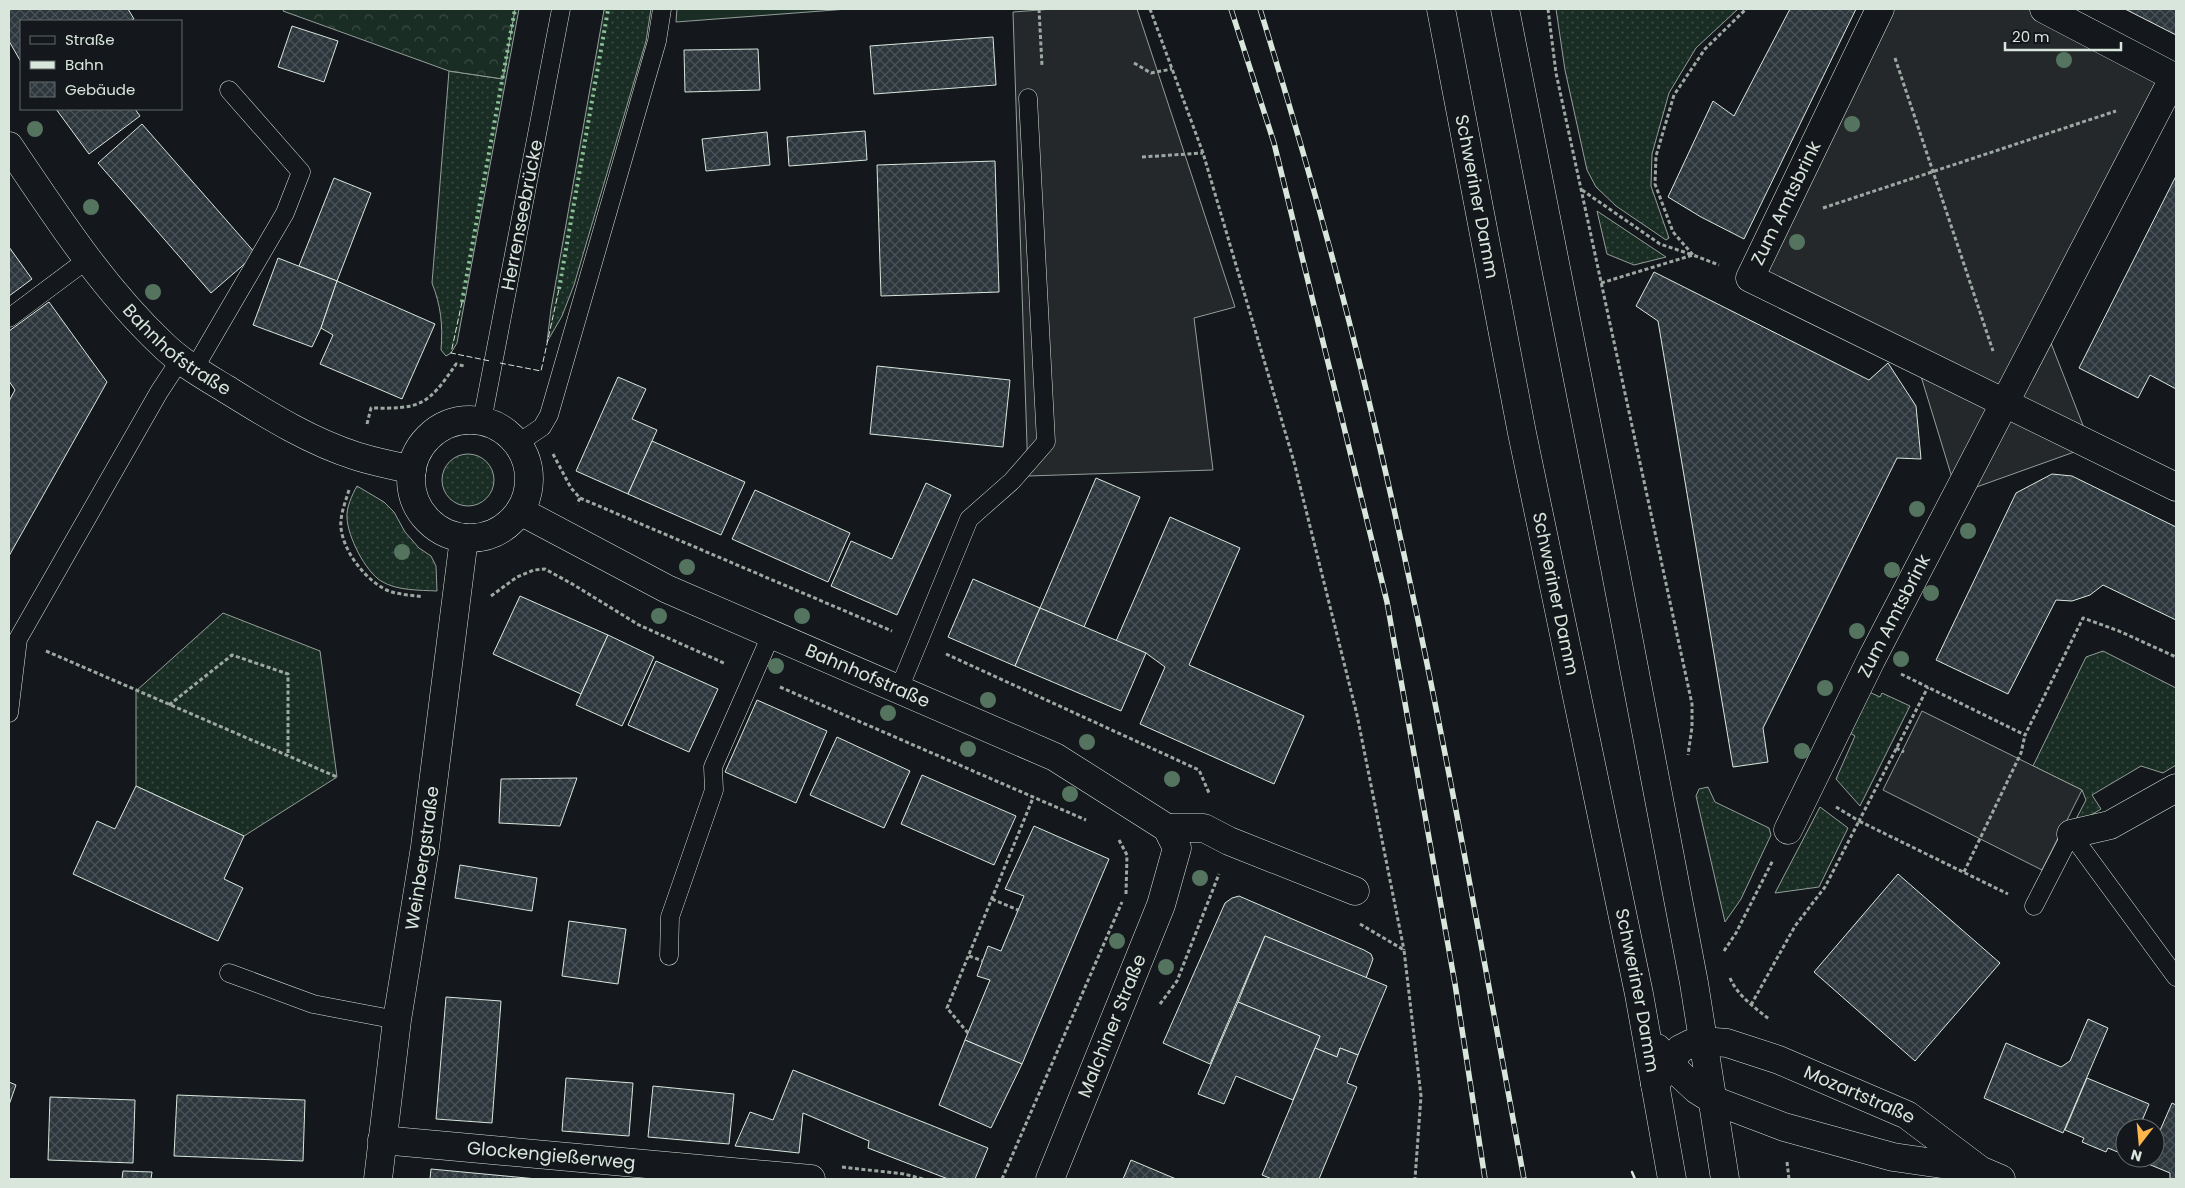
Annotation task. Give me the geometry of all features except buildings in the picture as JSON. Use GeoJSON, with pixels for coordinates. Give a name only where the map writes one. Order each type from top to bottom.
{"type":"FeatureCollection","features":[{"type":"Feature","properties":{"kind":"street","name":"Schweriner Damm"},"geometry":{"type":"LineString","coordinates":[[1441,9],[1524,442],[1646,1032],[1661,1074],[1672,1179]]}},
{"type":"Feature","properties":{"kind":"street"},"geometry":{"type":"LineString","coordinates":[[1505,9],[1615,568],[1703,1041],[1725,1179]]}},
{"type":"Feature","properties":{"kind":"street","name":"Zum Amtsbrink"},"geometry":{"type":"LineString","coordinates":[[1880,9],[1750,278],[2176,487]]}},
{"type":"Feature","properties":{"kind":"street","name":"Zum Amtsbrink"},"geometry":{"type":"LineString","coordinates":[[1788,830],[1871,660],[2174,77],[2044,9]]}},
{"type":"Feature","properties":{"kind":"street","name":"Bahnhofstraße"},"geometry":{"type":"LineString","coordinates":[[9,146],[88,259],[124,306],[161,344],[187,364],[284,425],[321,443],[358,457],[412,470]]}},
{"type":"Feature","properties":{"kind":"street"},"geometry":{"type":"LineString","coordinates":[[466,420],[482,422],[507,434],[517,444],[524,456],[529,481],[520,511],[509,523],[497,532],[482,537],[464,538],[444,532],[427,520],[416,503],[411,484],[412,470],[415,456],[422,444],[440,428],[466,420]]}},
{"type":"Feature","properties":{"kind":"street","name":"Bahnhofstraße"},"geometry":{"type":"LineString","coordinates":[[520,511],[667,589],[1055,757],[1167,828]]}},
{"type":"Feature","properties":{"kind":"street","name":"Weinbergstraße"},"geometry":{"type":"LineString","coordinates":[[378,1179],[397,1020],[425,847],[464,538]]}},
{"type":"Feature","properties":{"kind":"street"},"geometry":{"type":"LineString","coordinates":[[2071,834],[2110,826],[2176,788]]}},
{"type":"Feature","properties":{"kind":"street"},"geometry":{"type":"LineString","coordinates":[[1167,828],[1204,828],[1230,841],[1355,891]]}},
{"type":"Feature","properties":{"kind":"street","name":"Malchiner Straße"},"geometry":{"type":"LineString","coordinates":[[1050,1179],[1161,905],[1177,848],[1167,828]]}},
{"type":"Feature","properties":{"kind":"street"},"geometry":{"type":"LineString","coordinates":[[1703,1041],[1680,1049],[1661,1074],[1697,1090],[1712,1100],[1784,1127],[1893,1157],[1990,1175]]}},
{"type":"Feature","properties":{"kind":"street","name":"Mozartstraße"},"geometry":{"type":"LineString","coordinates":[[1703,1041],[1727,1043],[1779,1060],[1908,1116],[1990,1175]]}},
{"type":"Feature","properties":{"kind":"street","name":"Glockengießerweg"},"geometry":{"type":"LineString","coordinates":[[382,1140],[811,1179]]}},
{"type":"Feature","properties":{"kind":"lane","name":"Herrenseebrücke"},"geometry":{"type":"LineString","coordinates":[[482,422],[561,9]]}},
{"type":"Feature","properties":{"kind":"lane"},"geometry":{"type":"LineString","coordinates":[[517,444],[542,427],[549,415],[657,40],[662,9]]}},
{"type":"Feature","properties":{"kind":"lane"},"geometry":{"type":"LineString","coordinates":[[9,713],[18,639],[159,392],[187,364],[285,213],[301,172],[229,90]]}},
{"type":"Feature","properties":{"kind":"lane"},"geometry":{"type":"LineString","coordinates":[[899,689],[969,519],[1012,481],[1046,442],[1028,98]]}},
{"type":"Feature","properties":{"kind":"lane"},"geometry":{"type":"LineString","coordinates":[[9,318],[88,259]]}},
{"type":"Feature","properties":{"kind":"lane"},"geometry":{"type":"LineString","coordinates":[[668,956],[670,917],[714,790],[713,767],[771,635]]}},
{"type":"Feature","properties":{"kind":"lane"},"geometry":{"type":"LineString","coordinates":[[2034,906],[2071,834],[2176,977]]}},
{"type":"Feature","properties":{"kind":"lane"},"geometry":{"type":"LineString","coordinates":[[229,973],[313,1004],[397,1020]]}},
{"type":"Feature","properties":{"kind":"path"},"geometry":{"type":"LineString","coordinates":[[1039,9],[1042,66]]}},
{"type":"Feature","properties":{"kind":"path"},"geometry":{"type":"LineString","coordinates":[[1150,9],[1203,153],[1294,462],[1357,715],[1404,950],[1421,1096],[1416,1179]]}},
{"type":"Feature","properties":{"kind":"path"},"geometry":{"type":"LineString","coordinates":[[1548,9],[1556,72],[1692,704],[1692,727],[1688,756]]}},
{"type":"Feature","properties":{"kind":"path"},"geometry":{"type":"LineString","coordinates":[[1693,255],[1673,232],[1655,184],[1656,156],[1674,95],[1705,49],[1746,9]]}},
{"type":"Feature","properties":{"kind":"path"},"geometry":{"type":"LineString","coordinates":[[1880,9],[1932,172],[1990,340],[2003,403]]}},
{"type":"Feature","properties":{"kind":"path"},"geometry":{"type":"LineString","coordinates":[[1134,62],[1151,73],[1172,69]]}},
{"type":"Feature","properties":{"kind":"path"},"geometry":{"type":"LineString","coordinates":[[1776,224],[2123,109]]}},
{"type":"Feature","properties":{"kind":"path"},"geometry":{"type":"LineString","coordinates":[[1142,156],[1203,153]]}},
{"type":"Feature","properties":{"kind":"path"},"geometry":{"type":"LineString","coordinates":[[1581,190],[1660,244],[1750,278]]}},
{"type":"Feature","properties":{"kind":"path"},"geometry":{"type":"LineString","coordinates":[[1601,283],[1693,255]]}},
{"type":"Feature","properties":{"kind":"path"},"geometry":{"type":"LineString","coordinates":[[358,457],[341,522],[342,534],[349,552],[358,566],[378,586],[392,592],[483,604],[516,577],[534,570],[545,569],[574,584],[639,625],[752,676],[1093,823]]}},
{"type":"Feature","properties":{"kind":"path"},"geometry":{"type":"LineString","coordinates":[[1964,872],[2021,753],[2025,735],[2083,618],[2119,631],[2176,657]]}},
{"type":"Feature","properties":{"kind":"path"},"geometry":{"type":"LineString","coordinates":[[18,639],[337,778]]}},
{"type":"Feature","properties":{"kind":"path"},"geometry":{"type":"LineString","coordinates":[[169,705],[232,655],[288,674],[288,756]]}},
{"type":"Feature","properties":{"kind":"path"},"geometry":{"type":"LineString","coordinates":[[1871,660],[2025,735]]}},
{"type":"Feature","properties":{"kind":"path"},"geometry":{"type":"LineString","coordinates":[[1751,1005],[1795,926],[1825,887],[1928,687]]}},
{"type":"Feature","properties":{"kind":"path"},"geometry":{"type":"LineString","coordinates":[[1896,748],[1904,752]]}},
{"type":"Feature","properties":{"kind":"path"},"geometry":{"type":"LineString","coordinates":[[968,1033],[947,1008],[1033,798]]}},
{"type":"Feature","properties":{"kind":"path"},"geometry":{"type":"LineString","coordinates":[[1859,821],[2034,906]]}},
{"type":"Feature","properties":{"kind":"path"},"geometry":{"type":"LineString","coordinates":[[1719,947],[1721,956],[1736,933],[1788,830]]}},
{"type":"Feature","properties":{"kind":"path"},"geometry":{"type":"LineString","coordinates":[[1002,1179],[1126,892],[1127,855],[1119,840],[1113,835]]}},
{"type":"Feature","properties":{"kind":"path"},"geometry":{"type":"LineString","coordinates":[[992,899],[1018,910]]}},
{"type":"Feature","properties":{"kind":"path"},"geometry":{"type":"LineString","coordinates":[[1353,920],[1404,950]]}},
{"type":"Feature","properties":{"kind":"path"},"geometry":{"type":"LineString","coordinates":[[968,956],[983,961]]}},
{"type":"Feature","properties":{"kind":"path"},"geometry":{"type":"LineString","coordinates":[[1727,970],[1733,984],[1751,1005],[1779,1027],[1777,1038],[1779,1060]]}},
{"type":"Feature","properties":{"kind":"path"},"geometry":{"type":"LineString","coordinates":[[1784,1127],[1789,1179]]}},
{"type":"Feature","properties":{"kind":"green space"},"geometry":{"type":"Polygon","coordinates":[[[284,9],[515,9],[503,79],[449,71],[283,11],[284,9]]]}},
{"type":"Feature","properties":{"kind":"green space"},"geometry":{"type":"Polygon","coordinates":[[[515,9],[519,9],[457,343],[451,353],[446,356],[441,350],[441,316],[432,283],[449,71],[503,79],[515,9]]]}},
{"type":"Feature","properties":{"kind":"green space"},"geometry":{"type":"Polygon","coordinates":[[[651,9],[646,41],[574,285],[562,316],[547,342],[551,309],[604,10],[651,9]]]}},
{"type":"Feature","properties":{"kind":"green space"},"geometry":{"type":"Polygon","coordinates":[[[677,9],[848,9],[676,22],[677,9]]]}},
{"type":"Feature","properties":{"kind":"green space"},"geometry":{"type":"Polygon","coordinates":[[[1556,9],[1738,9],[1696,48],[1669,93],[1652,154],[1651,186],[1669,238],[1666,240],[1616,206],[1596,187],[1587,170],[1565,70],[1556,9]]]}},
{"type":"Feature","properties":{"kind":"green space"},"geometry":{"type":"Polygon","coordinates":[[[1597,211],[1666,257],[1634,265],[1607,254],[1597,211]]]}},
{"type":"Feature","properties":{"kind":"green space"},"geometry":{"type":"Polygon","coordinates":[[[463,454],[473,454],[487,461],[494,475],[494,485],[487,499],[473,506],[463,506],[453,502],[446,495],[442,485],[442,475],[446,465],[453,458],[463,454]]]}},
{"type":"Feature","properties":{"kind":"green space"},"geometry":{"type":"Polygon","coordinates":[[[357,486],[384,502],[394,512],[405,532],[419,548],[431,556],[436,566],[437,591],[394,587],[381,581],[369,570],[358,553],[348,526],[347,510],[357,486]]]}},
{"type":"Feature","properties":{"kind":"green space"},"geometry":{"type":"Polygon","coordinates":[[[223,613],[320,651],[337,777],[244,836],[136,786],[136,691],[223,613]]]}},
{"type":"Feature","properties":{"kind":"green space"},"geometry":{"type":"Polygon","coordinates":[[[2103,651],[2176,688],[2176,765],[2163,773],[2141,766],[2092,795],[2101,809],[2083,820],[2076,819],[2086,800],[2082,790],[2033,766],[2086,657],[2103,651]]]}},
{"type":"Feature","properties":{"kind":"green space"},"geometry":{"type":"Polygon","coordinates":[[[1869,692],[1880,697],[1882,693],[1910,706],[1860,806],[1836,779],[1855,736],[1850,733],[1869,692]]]}},
{"type":"Feature","properties":{"kind":"green space"},"geometry":{"type":"Polygon","coordinates":[[[1708,787],[1715,802],[1769,828],[1771,835],[1741,899],[1725,922],[1696,796],[1699,789],[1708,787]]]}},
{"type":"Feature","properties":{"kind":"green space"},"geometry":{"type":"Polygon","coordinates":[[[1820,807],[1848,828],[1819,887],[1775,893],[1820,807]]]}},
{"type":"Feature","properties":{"kind":"shaded area"},"geometry":{"type":"Polygon","coordinates":[[[1053,9],[1137,9],[1235,307],[1194,318],[1213,470],[1028,476],[1013,12],[1053,9]]]}},
{"type":"Feature","properties":{"kind":"shaded area"},"geometry":{"type":"Polygon","coordinates":[[[1880,9],[2044,9],[2174,77],[2044,325],[2091,446],[1957,494],[1916,360],[1750,278],[1880,9]]]}},
{"type":"Feature","properties":{"kind":"shaded area"},"geometry":{"type":"Polygon","coordinates":[[[1922,711],[2082,790],[2042,870],[1883,790],[1922,711]]]}},
{"type":"Feature","properties":{"kind":"railway"},"geometry":{"type":"LineString","coordinates":[[1231,9],[1274,143],[1387,602],[1455,984],[1485,1179]]}},
{"type":"Feature","properties":{"kind":"railway"},"geometry":{"type":"LineString","coordinates":[[1260,9],[1333,259],[1359,359],[1393,505],[1453,793],[1524,1179]]}},
{"type":"Feature","properties":{"kind":"hedge"},"geometry":{"type":"LineString","coordinates":[[462,302],[515,9]]}},
{"type":"Feature","properties":{"kind":"hedge"},"geometry":{"type":"LineString","coordinates":[[559,289],[608,10]]}},
{"type":"Feature","properties":{"kind":"fence"},"geometry":{"type":"LineString","coordinates":[[500,363],[541,371],[559,289]]}},
{"type":"Feature","properties":{"kind":"fence"},"geometry":{"type":"LineString","coordinates":[[462,302],[451,353],[490,361]]}},
{"type":"Feature","properties":{"kind":"wall"},"geometry":{"type":"LineString","coordinates":[[1632,1172],[1635,1179]]}}]}
